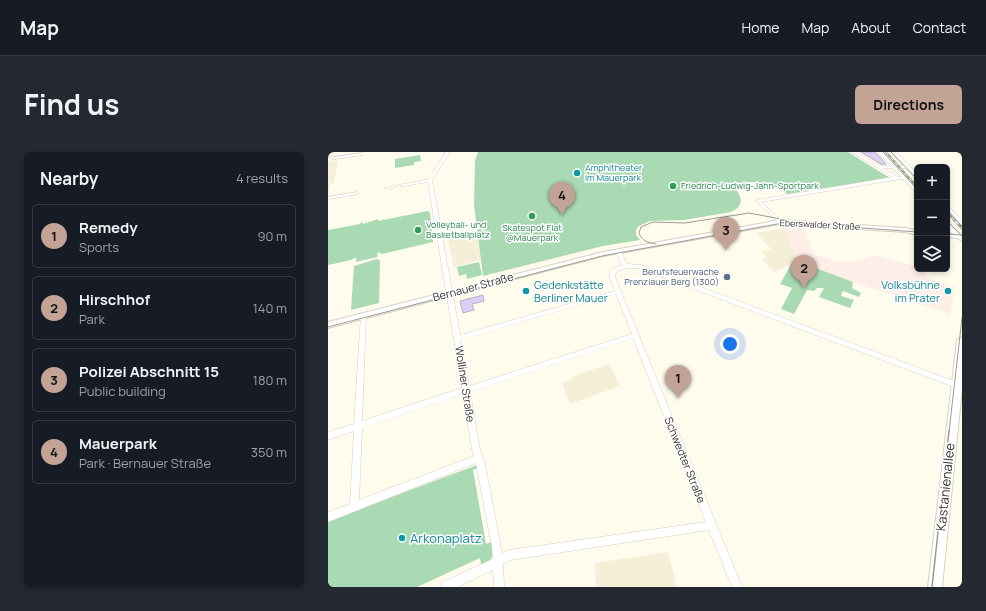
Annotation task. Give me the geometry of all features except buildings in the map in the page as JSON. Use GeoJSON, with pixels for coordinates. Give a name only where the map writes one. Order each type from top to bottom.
{"type":"FeatureCollection","features":[{"type":"Feature","properties":{"kind":"main road"},"geometry":{"type":"LineString","coordinates":[[881,152],[914,188]]}},
{"type":"Feature","properties":{"kind":"main road"},"geometry":{"type":"LineString","coordinates":[[893,152],[914,174]]}},
{"type":"Feature","properties":{"kind":"main road"},"geometry":{"type":"LineString","coordinates":[[950,210],[959,218],[962,224]]}},
{"type":"Feature","properties":{"kind":"main road","name":"Eberswalder Straße"},"geometry":{"type":"LineString","coordinates":[[618,251],[780,222],[905,230],[914,229]]}},
{"type":"Feature","properties":{"kind":"main road","name":"Eberswalder Straße"},"geometry":{"type":"LineString","coordinates":[[905,230],[914,232]]}},
{"type":"Feature","properties":{"kind":"main road","name":"Bernauer Straße"},"geometry":{"type":"LineString","coordinates":[[328,326],[618,251]]}},
{"type":"Feature","properties":{"kind":"main road","name":"Kastanienallee"},"geometry":{"type":"LineString","coordinates":[[935,587],[959,386],[962,340]]}},
{"type":"Feature","properties":{"kind":"street"},"geometry":{"type":"LineString","coordinates":[[386,188],[430,180],[448,152]]}},
{"type":"Feature","properties":{"kind":"street"},"geometry":{"type":"LineString","coordinates":[[854,152],[897,178]]}},
{"type":"Feature","properties":{"kind":"street"},"geometry":{"type":"LineString","coordinates":[[328,159],[362,154]]}},
{"type":"Feature","properties":{"kind":"street"},"geometry":{"type":"LineString","coordinates":[[880,167],[907,167]]}},
{"type":"Feature","properties":{"kind":"street"},"geometry":{"type":"LineString","coordinates":[[780,222],[758,201],[897,178],[905,178]]}},
{"type":"Feature","properties":{"kind":"street","name":"Wolliner Straße"},"geometry":{"type":"LineString","coordinates":[[430,180],[466,390],[497,547],[499,587]]}},
{"type":"Feature","properties":{"kind":"street"},"geometry":{"type":"LineString","coordinates":[[328,198],[357,193]]}},
{"type":"Feature","properties":{"kind":"street"},"geometry":{"type":"LineString","coordinates":[[618,251],[625,266],[639,266],[959,386]]}},
{"type":"Feature","properties":{"kind":"street","name":"Schwedter Straße"},"geometry":{"type":"LineString","coordinates":[[625,266],[615,270],[611,274],[737,587]]}},
{"type":"Feature","properties":{"kind":"street"},"geometry":{"type":"LineString","coordinates":[[458,338],[618,292]]}},
{"type":"Feature","properties":{"kind":"street"},"geometry":{"type":"LineString","coordinates":[[354,507],[364,316]]}},
{"type":"Feature","properties":{"kind":"street"},"geometry":{"type":"LineString","coordinates":[[328,436],[635,335]]}},
{"type":"Feature","properties":{"kind":"street"},"geometry":{"type":"LineString","coordinates":[[328,517],[479,458]]}},
{"type":"Feature","properties":{"kind":"street"},"geometry":{"type":"LineString","coordinates":[[445,587],[509,555],[699,528],[712,524]]}},
{"type":"Feature","properties":{"kind":"shaded area"},"geometry":{"type":"Polygon","coordinates":[[[339,160],[333,184],[331,184],[328,194],[328,162],[339,160]]]}},
{"type":"Feature","properties":{"kind":"shaded area"},"geometry":{"type":"Polygon","coordinates":[[[784,228],[803,228],[814,254],[838,262],[849,262],[877,255],[914,266],[914,272],[926,272],[925,277],[955,287],[950,314],[831,275],[797,261],[784,228]]]}},
{"type":"Feature","properties":{"kind":"shaded area"},"geometry":{"type":"Polygon","coordinates":[[[784,228],[797,261],[774,272],[762,259],[767,257],[761,251],[771,249],[756,233],[784,228]]]}},
{"type":"Feature","properties":{"kind":"shaded area"},"geometry":{"type":"Polygon","coordinates":[[[477,233],[481,260],[454,267],[448,240],[477,233]]]}},
{"type":"Feature","properties":{"kind":"shaded area"},"geometry":{"type":"Polygon","coordinates":[[[609,364],[620,386],[570,404],[562,383],[572,379],[571,377],[609,364]]]}},
{"type":"Feature","properties":{"kind":"shaded area"},"geometry":{"type":"Polygon","coordinates":[[[668,552],[677,587],[596,587],[595,563],[668,552]]]}},
{"type":"Feature","properties":{"kind":"green space"},"geometry":{"type":"Polygon","coordinates":[[[478,152],[848,152],[890,178],[787,194],[775,187],[761,183],[754,182],[740,184],[734,187],[739,194],[741,201],[738,207],[731,212],[684,220],[650,221],[639,226],[636,230],[636,235],[640,240],[603,246],[483,276],[474,205],[475,161],[478,152]]]}},
{"type":"Feature","properties":{"kind":"green space"},"geometry":{"type":"Polygon","coordinates":[[[420,155],[421,161],[414,162],[414,165],[395,168],[395,159],[420,155]]]}},
{"type":"Feature","properties":{"kind":"green space"},"geometry":{"type":"Polygon","coordinates":[[[428,211],[430,213],[433,242],[382,254],[378,252],[377,257],[356,262],[356,257],[351,260],[328,265],[328,230],[360,224],[362,221],[363,224],[378,219],[378,221],[428,211]]]}},
{"type":"Feature","properties":{"kind":"green space"},"geometry":{"type":"Polygon","coordinates":[[[377,259],[380,261],[379,303],[351,310],[354,266],[377,259]]]}},
{"type":"Feature","properties":{"kind":"green space"},"geometry":{"type":"Polygon","coordinates":[[[797,261],[853,282],[852,288],[861,293],[859,297],[843,291],[841,296],[854,300],[850,308],[819,297],[824,288],[817,288],[814,291],[807,290],[794,314],[781,309],[792,288],[780,284],[792,263],[797,261]]]}},
{"type":"Feature","properties":{"kind":"green space"},"geometry":{"type":"Polygon","coordinates":[[[479,262],[482,275],[467,279],[466,274],[459,276],[457,267],[479,262]]]}},
{"type":"Feature","properties":{"kind":"green space","name":"Arkonaplatz"},"geometry":{"type":"Polygon","coordinates":[[[477,465],[479,468],[473,470],[486,544],[493,541],[494,554],[489,561],[481,565],[480,558],[417,587],[328,587],[328,521],[477,465]]]}},
{"type":"Feature","properties":{"kind":"tram line"},"geometry":{"type":"LineString","coordinates":[[883,152],[914,186]]}},
{"type":"Feature","properties":{"kind":"tram line"},"geometry":{"type":"LineString","coordinates":[[891,152],[914,176]]}},
{"type":"Feature","properties":{"kind":"tram line"},"geometry":{"type":"LineString","coordinates":[[656,244],[648,242],[642,238],[639,233],[641,227],[653,222],[685,223],[749,213],[786,220]]}},
{"type":"Feature","properties":{"kind":"tram line"},"geometry":{"type":"LineString","coordinates":[[950,213],[962,226]]}},
{"type":"Feature","properties":{"kind":"tram line"},"geometry":{"type":"LineString","coordinates":[[328,327],[602,256],[777,224],[795,223],[914,232]]}},
{"type":"Feature","properties":{"kind":"tram line"},"geometry":{"type":"LineString","coordinates":[[950,224],[961,235]]}},
{"type":"Feature","properties":{"kind":"tram line"},"geometry":{"type":"LineString","coordinates":[[950,234],[961,235]]}},
{"type":"Feature","properties":{"kind":"tram line"},"geometry":{"type":"LineString","coordinates":[[949,432],[962,318]]}},
{"type":"Feature","properties":{"kind":"tram line"},"geometry":{"type":"LineString","coordinates":[[932,587],[949,431]]}},
{"type":"Feature","properties":{"kind":"railway"},"geometry":{"type":"LineString","coordinates":[[886,152],[914,184]]}},
{"type":"Feature","properties":{"kind":"railway"},"geometry":{"type":"LineString","coordinates":[[950,215],[956,222]]}},
{"type":"Feature","properties":{"kind":"railway"},"geometry":{"type":"LineString","coordinates":[[956,222],[962,228]]}},
{"type":"Feature","properties":{"kind":"place","name":"Amphitheater im Mauerpark"},"geometry":{"type":"Point","coordinates":[577,173]}},
{"type":"Feature","properties":{"kind":"place","name":"Friedrich-Ludwig-Jahn-Sportpark"},"geometry":{"type":"Point","coordinates":[673,186]}},
{"type":"Feature","properties":{"kind":"place","name":"Mauerpark"},"geometry":{"type":"Point","coordinates":[562,215]}},
{"type":"Feature","properties":{"kind":"place","name":"Skatespot Flat @Mauerpark"},"geometry":{"type":"Point","coordinates":[532,216]}},
{"type":"Feature","properties":{"kind":"place","name":"Volleyball- und Basketballplatz"},"geometry":{"type":"Point","coordinates":[418,230]}},
{"type":"Feature","properties":{"kind":"place","name":"Polizei Abschnitt 15"},"geometry":{"type":"Point","coordinates":[726,250]}},
{"type":"Feature","properties":{"kind":"place","name":"Berufsfeuerwache Prenzlauer Berg (1300)"},"geometry":{"type":"Point","coordinates":[727,277]}},
{"type":"Feature","properties":{"kind":"place","name":"Hirschhof"},"geometry":{"type":"Point","coordinates":[804,288]}},
{"type":"Feature","properties":{"kind":"place","name":"Gedenkstätte Berliner Mauer"},"geometry":{"type":"Point","coordinates":[526,291]}},
{"type":"Feature","properties":{"kind":"place","name":"Volksbühne im Prater"},"geometry":{"type":"Point","coordinates":[948,291]}},
{"type":"Feature","properties":{"kind":"place","name":"Remedy"},"geometry":{"type":"Point","coordinates":[678,398]}},
{"type":"Feature","properties":{"kind":"place","name":"Arkonaplatz"},"geometry":{"type":"Point","coordinates":[402,538]}}]}
